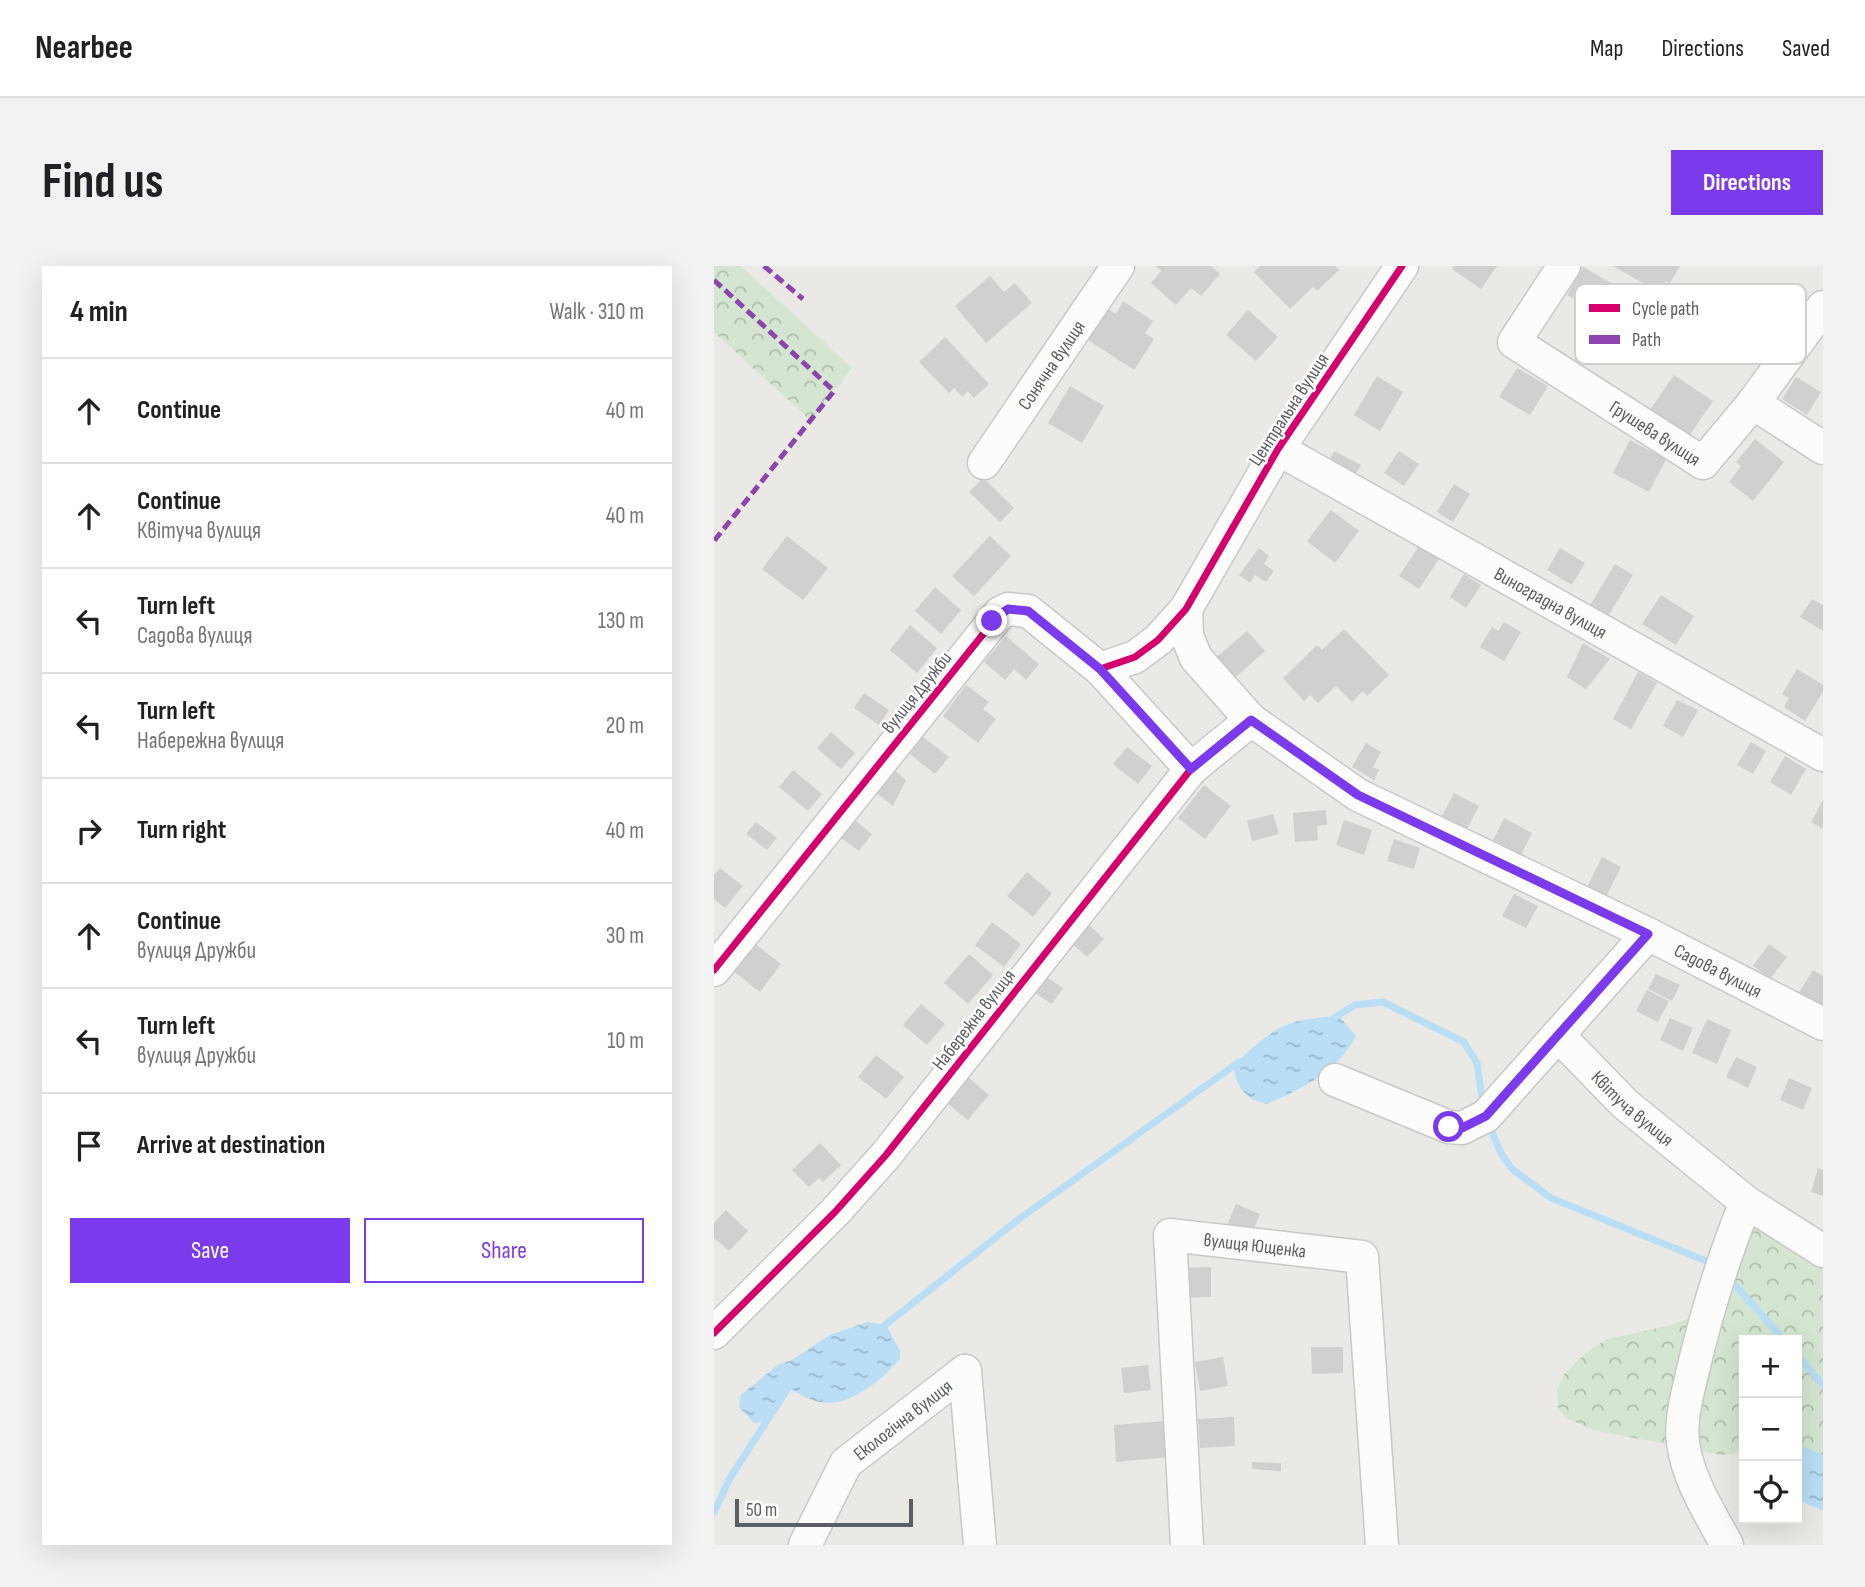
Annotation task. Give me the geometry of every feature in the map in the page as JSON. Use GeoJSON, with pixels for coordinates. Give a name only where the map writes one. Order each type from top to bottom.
{"type":"FeatureCollection","features":[{"type":"Feature","properties":{"kind":"street","name":"Сонячна вулиця"},"geometry":{"type":"LineString","coordinates":[[984,463],[1118,266]]}},
{"type":"Feature","properties":{"kind":"street","name":"Центральна вулиця"},"geometry":{"type":"LineString","coordinates":[[1186,609],[1278,449],[1402,266]]}},
{"type":"Feature","properties":{"kind":"street","name":"Грушева вулиця"},"geometry":{"type":"LineString","coordinates":[[1564,266],[1514,342],[1703,463],[1781,364]]}},
{"type":"Feature","properties":{"kind":"street","name":"Грушева вулиця"},"geometry":{"type":"LineString","coordinates":[[1806,330],[1823,307]]}},
{"type":"Feature","properties":{"kind":"street"},"geometry":{"type":"LineString","coordinates":[[1753,403],[1823,449]]}},
{"type":"Feature","properties":{"kind":"street","name":"Виноградна вулиця"},"geometry":{"type":"LineString","coordinates":[[1278,449],[1823,755]]}},
{"type":"Feature","properties":{"kind":"street","name":"вулиця Дружби"},"geometry":{"type":"LineString","coordinates":[[714,970],[1000,613],[1008,609],[1028,611],[1100,669],[1191,769]]}},
{"type":"Feature","properties":{"kind":"street"},"geometry":{"type":"LineString","coordinates":[[1100,669],[1135,657],[1158,640],[1186,609]]}},
{"type":"Feature","properties":{"kind":"street","name":"Садова вулиця"},"geometry":{"type":"LineString","coordinates":[[1186,609],[1187,636],[1196,658],[1251,720],[1358,795],[1648,934],[1823,1024]]}},
{"type":"Feature","properties":{"kind":"street","name":"Набережна вулиця"},"geometry":{"type":"LineString","coordinates":[[714,1333],[843,1203],[886,1155],[1191,769],[1251,720]]}},
{"type":"Feature","properties":{"kind":"street"},"geometry":{"type":"LineString","coordinates":[[1335,1080],[1449,1127],[1462,1128],[1486,1116],[1648,934]]}},
{"type":"Feature","properties":{"kind":"street","name":"Квітуча вулиця"},"geometry":{"type":"LineString","coordinates":[[1558,1035],[1625,1104],[1746,1202],[1823,1251]]}},
{"type":"Feature","properties":{"kind":"street"},"geometry":{"type":"LineString","coordinates":[[1727,1545],[1690,1473],[1683,1441],[1686,1403],[1705,1319],[1719,1266],[1746,1202]]}},
{"type":"Feature","properties":{"kind":"street","name":"вулиця Ющенка"},"geometry":{"type":"LineString","coordinates":[[1187,1545],[1170,1234],[1362,1257],[1382,1545]]}},
{"type":"Feature","properties":{"kind":"street","name":"Екологічна вулиця"},"geometry":{"type":"LineString","coordinates":[[805,1545],[846,1463],[965,1371],[980,1545]]}},
{"type":"Feature","properties":{"kind":"green space"},"geometry":{"type":"Polygon","coordinates":[[[714,266],[741,266],[852,368],[811,421],[714,332],[714,266]]]}},
{"type":"Feature","properties":{"kind":"green space"},"geometry":{"type":"Polygon","coordinates":[[[1746,1202],[1823,1251],[1823,1455],[1802,1445],[1802,1335],[1739,1335],[1739,1453],[1722,1455],[1593,1430],[1566,1418],[1558,1407],[1557,1390],[1564,1374],[1588,1351],[1607,1339],[1672,1325],[1690,1318],[1719,1266],[1746,1202]]]}},
{"type":"Feature","properties":{"kind":"water"},"geometry":{"type":"Polygon","coordinates":[[[1339,1016],[1356,1036],[1339,1059],[1318,1078],[1267,1104],[1253,1099],[1243,1091],[1233,1065],[1270,1034],[1291,1023],[1339,1016]]]}},
{"type":"Feature","properties":{"kind":"water"},"geometry":{"type":"Polygon","coordinates":[[[867,1322],[886,1325],[900,1351],[900,1359],[864,1391],[842,1401],[830,1403],[815,1401],[788,1389],[767,1421],[754,1423],[739,1407],[741,1395],[779,1364],[790,1361],[830,1335],[867,1322]]]}},
{"type":"Feature","properties":{"kind":"water"},"geometry":{"type":"Polygon","coordinates":[[[1802,1445],[1823,1455],[1823,1511],[1802,1501],[1802,1445]]]}},
{"type":"Feature","properties":{"kind":"building"},"geometry":{"type":"Polygon","coordinates":[[[1156,266],[1211,266],[1220,274],[1201,296],[1191,288],[1176,305],[1151,283],[1161,271],[1156,266]]]}},
{"type":"Feature","properties":{"kind":"building"},"geometry":{"type":"Polygon","coordinates":[[[1260,266],[1335,266],[1339,270],[1317,291],[1313,287],[1290,309],[1254,272],[1260,266]]]}},
{"type":"Feature","properties":{"kind":"building"},"geometry":{"type":"Polygon","coordinates":[[[1454,266],[1497,266],[1481,289],[1452,269],[1454,266]]]}},
{"type":"Feature","properties":{"kind":"building"},"geometry":{"type":"Polygon","coordinates":[[[1613,266],[1680,266],[1670,283],[1666,281],[1664,284],[1645,284],[1613,266]]]}},
{"type":"Feature","properties":{"kind":"building"},"geometry":{"type":"Polygon","coordinates":[[[1583,267],[1613,284],[1575,284],[1575,300],[1567,295],[1583,267]]]}},
{"type":"Feature","properties":{"kind":"building"},"geometry":{"type":"Polygon","coordinates":[[[990,276],[1004,292],[1015,283],[1032,303],[986,343],[955,306],[990,276]]]}},
{"type":"Feature","properties":{"kind":"building"},"geometry":{"type":"Polygon","coordinates":[[[1123,301],[1153,321],[1145,333],[1154,339],[1134,370],[1088,340],[1108,309],[1116,314],[1123,301]]]}},
{"type":"Feature","properties":{"kind":"building"},"geometry":{"type":"Polygon","coordinates":[[[1248,310],[1278,337],[1256,361],[1226,335],[1248,310]]]}},
{"type":"Feature","properties":{"kind":"building"},"geometry":{"type":"Polygon","coordinates":[[[945,337],[989,384],[974,398],[968,391],[962,397],[954,388],[949,393],[919,362],[945,337]]]}},
{"type":"Feature","properties":{"kind":"building"},"geometry":{"type":"Polygon","coordinates":[[[1517,368],[1548,386],[1530,415],[1499,397],[1517,368]]]}},
{"type":"Feature","properties":{"kind":"building"},"geometry":{"type":"Polygon","coordinates":[[[1674,375],[1713,401],[1687,439],[1648,413],[1674,375]]]}},
{"type":"Feature","properties":{"kind":"building"},"geometry":{"type":"Polygon","coordinates":[[[1377,376],[1403,392],[1380,431],[1354,415],[1377,376]]]}},
{"type":"Feature","properties":{"kind":"building"},"geometry":{"type":"Polygon","coordinates":[[[1796,377],[1821,392],[1807,415],[1782,399],[1796,377]]]}},
{"type":"Feature","properties":{"kind":"building"},"geometry":{"type":"Polygon","coordinates":[[[1070,386],[1104,406],[1082,443],[1048,423],[1070,386]]]}},
{"type":"Feature","properties":{"kind":"building"},"geometry":{"type":"Polygon","coordinates":[[[1755,439],[1784,462],[1753,501],[1729,482],[1741,466],[1736,462],[1755,439]]]}},
{"type":"Feature","properties":{"kind":"building"},"geometry":{"type":"Polygon","coordinates":[[[1630,440],[1666,459],[1649,492],[1613,473],[1630,440]]]}},
{"type":"Feature","properties":{"kind":"building"},"geometry":{"type":"Polygon","coordinates":[[[1334,451],[1361,465],[1351,482],[1325,468],[1334,451]]]}},
{"type":"Feature","properties":{"kind":"building"},"geometry":{"type":"Polygon","coordinates":[[[1399,451],[1419,464],[1404,486],[1384,473],[1399,451]]]}},
{"type":"Feature","properties":{"kind":"building"},"geometry":{"type":"Polygon","coordinates":[[[983,478],[1014,508],[1000,522],[969,492],[983,478]]]}},
{"type":"Feature","properties":{"kind":"building"},"geometry":{"type":"Polygon","coordinates":[[[1454,484],[1470,494],[1453,522],[1437,512],[1454,484]]]}},
{"type":"Feature","properties":{"kind":"building"},"geometry":{"type":"Polygon","coordinates":[[[1331,510],[1359,531],[1335,563],[1307,541],[1331,510]]]}},
{"type":"Feature","properties":{"kind":"building"},"geometry":{"type":"Polygon","coordinates":[[[787,536],[828,568],[803,600],[762,569],[787,536]]]}},
{"type":"Feature","properties":{"kind":"building"},"geometry":{"type":"Polygon","coordinates":[[[990,536],[1011,556],[974,596],[952,576],[990,536]]]}},
{"type":"Feature","properties":{"kind":"building"},"geometry":{"type":"Polygon","coordinates":[[[1419,546],[1439,559],[1419,589],[1399,576],[1419,546]]]}},
{"type":"Feature","properties":{"kind":"building"},"geometry":{"type":"Polygon","coordinates":[[[1259,548],[1269,556],[1264,564],[1274,571],[1266,582],[1255,575],[1250,583],[1239,575],[1259,548]]]}},
{"type":"Feature","properties":{"kind":"building"},"geometry":{"type":"Polygon","coordinates":[[[1560,548],[1585,563],[1572,585],[1547,570],[1560,548]]]}},
{"type":"Feature","properties":{"kind":"building"},"geometry":{"type":"Polygon","coordinates":[[[1615,564],[1633,575],[1607,618],[1589,607],[1615,564]]]}},
{"type":"Feature","properties":{"kind":"building"},"geometry":{"type":"Polygon","coordinates":[[[1464,574],[1481,585],[1466,608],[1450,597],[1464,574]]]}},
{"type":"Feature","properties":{"kind":"building"},"geometry":{"type":"Polygon","coordinates":[[[935,587],[961,610],[941,634],[915,611],[935,587]]]}},
{"type":"Feature","properties":{"kind":"building"},"geometry":{"type":"Polygon","coordinates":[[[1661,595],[1694,616],[1676,645],[1642,624],[1661,595]]]}},
{"type":"Feature","properties":{"kind":"building"},"geometry":{"type":"Polygon","coordinates":[[[1812,599],[1823,605],[1823,631],[1800,617],[1812,599]]]}},
{"type":"Feature","properties":{"kind":"building"},"geometry":{"type":"Polygon","coordinates":[[[1504,622],[1521,632],[1504,661],[1480,647],[1492,627],[1498,631],[1504,622]]]}},
{"type":"Feature","properties":{"kind":"building"},"geometry":{"type":"Polygon","coordinates":[[[910,625],[937,648],[917,673],[890,650],[910,625]]]}},
{"type":"Feature","properties":{"kind":"building"},"geometry":{"type":"Polygon","coordinates":[[[1344,629],[1389,675],[1367,696],[1363,691],[1352,702],[1336,686],[1318,703],[1310,695],[1304,701],[1283,678],[1317,645],[1322,650],[1344,629]]]}},
{"type":"Feature","properties":{"kind":"building"},"geometry":{"type":"Polygon","coordinates":[[[1247,631],[1265,651],[1231,681],[1213,660],[1247,631]]]}},
{"type":"Feature","properties":{"kind":"building"},"geometry":{"type":"Polygon","coordinates":[[[1006,636],[1039,664],[1026,680],[1014,669],[1005,680],[984,662],[1006,636]]]}},
{"type":"Feature","properties":{"kind":"building"},"geometry":{"type":"Polygon","coordinates":[[[1583,643],[1610,659],[1586,689],[1567,677],[1583,643]]]}},
{"type":"Feature","properties":{"kind":"building"},"geometry":{"type":"Polygon","coordinates":[[[1797,669],[1823,685],[1823,692],[1805,721],[1784,707],[1789,698],[1782,694],[1797,669]]]}},
{"type":"Feature","properties":{"kind":"building"},"geometry":{"type":"Polygon","coordinates":[[[1638,672],[1657,683],[1631,729],[1613,719],[1638,672]]]}},
{"type":"Feature","properties":{"kind":"building"},"geometry":{"type":"Polygon","coordinates":[[[966,685],[989,702],[983,709],[996,719],[978,743],[943,716],[966,685]]]}},
{"type":"Feature","properties":{"kind":"building"},"geometry":{"type":"Polygon","coordinates":[[[864,693],[889,710],[879,725],[854,708],[864,693]]]}},
{"type":"Feature","properties":{"kind":"building"},"geometry":{"type":"Polygon","coordinates":[[[1677,700],[1698,710],[1683,737],[1663,726],[1677,700]]]}},
{"type":"Feature","properties":{"kind":"building"},"geometry":{"type":"Polygon","coordinates":[[[831,732],[855,753],[841,769],[817,748],[831,732]]]}},
{"type":"Feature","properties":{"kind":"building"},"geometry":{"type":"Polygon","coordinates":[[[923,737],[949,757],[935,774],[910,754],[923,737]]]}},
{"type":"Feature","properties":{"kind":"building"},"geometry":{"type":"Polygon","coordinates":[[[1751,742],[1766,751],[1753,774],[1737,765],[1751,742]]]}},
{"type":"Feature","properties":{"kind":"building"},"geometry":{"type":"Polygon","coordinates":[[[1366,743],[1381,752],[1373,767],[1379,770],[1374,780],[1352,767],[1366,743]]]}},
{"type":"Feature","properties":{"kind":"building"},"geometry":{"type":"Polygon","coordinates":[[[1127,747],[1152,766],[1138,784],[1113,764],[1127,747]]]}},
{"type":"Feature","properties":{"kind":"building"},"geometry":{"type":"Polygon","coordinates":[[[1785,756],[1806,769],[1791,795],[1770,782],[1785,756]]]}},
{"type":"Feature","properties":{"kind":"building"},"geometry":{"type":"Polygon","coordinates":[[[793,770],[822,794],[808,811],[779,787],[793,770]]]}},
{"type":"Feature","properties":{"kind":"building"},"geometry":{"type":"Polygon","coordinates":[[[895,771],[906,780],[893,806],[874,791],[885,777],[889,780],[895,771]]]}},
{"type":"Feature","properties":{"kind":"building"},"geometry":{"type":"Polygon","coordinates":[[[1204,785],[1231,806],[1205,839],[1178,818],[1204,785]]]}},
{"type":"Feature","properties":{"kind":"building"},"geometry":{"type":"Polygon","coordinates":[[[1454,793],[1479,806],[1464,835],[1439,822],[1454,793]]]}},
{"type":"Feature","properties":{"kind":"building"},"geometry":{"type":"Polygon","coordinates":[[[1823,800],[1823,829],[1811,822],[1823,800]]]}},
{"type":"Feature","properties":{"kind":"building"},"geometry":{"type":"Polygon","coordinates":[[[1326,810],[1327,825],[1317,826],[1318,840],[1295,842],[1293,813],[1326,810]]]}},
{"type":"Feature","properties":{"kind":"building"},"geometry":{"type":"Polygon","coordinates":[[[1273,814],[1279,834],[1252,841],[1247,821],[1273,814]]]}},
{"type":"Feature","properties":{"kind":"building"},"geometry":{"type":"Polygon","coordinates":[[[851,817],[872,834],[859,851],[837,835],[851,817]]]}},
{"type":"Feature","properties":{"kind":"building"},"geometry":{"type":"Polygon","coordinates":[[[1504,818],[1532,833],[1521,855],[1493,840],[1504,818]]]}},
{"type":"Feature","properties":{"kind":"building"},"geometry":{"type":"Polygon","coordinates":[[[1344,820],[1372,830],[1364,855],[1336,845],[1344,820]]]}},
{"type":"Feature","properties":{"kind":"building"},"geometry":{"type":"Polygon","coordinates":[[[756,822],[777,838],[767,850],[746,834],[756,822]]]}},
{"type":"Feature","properties":{"kind":"building"},"geometry":{"type":"Polygon","coordinates":[[[1394,839],[1420,848],[1414,869],[1387,861],[1394,839]]]}},
{"type":"Feature","properties":{"kind":"building"},"geometry":{"type":"Polygon","coordinates":[[[1602,857],[1621,867],[1605,899],[1586,889],[1602,857]]]}},
{"type":"Feature","properties":{"kind":"building"},"geometry":{"type":"Polygon","coordinates":[[[720,868],[743,886],[725,908],[714,899],[714,875],[720,868]]]}},
{"type":"Feature","properties":{"kind":"building"},"geometry":{"type":"Polygon","coordinates":[[[1027,872],[1052,893],[1033,917],[1007,896],[1027,872]]]}},
{"type":"Feature","properties":{"kind":"building"},"geometry":{"type":"Polygon","coordinates":[[[1514,894],[1538,906],[1526,928],[1502,916],[1514,894]]]}},
{"type":"Feature","properties":{"kind":"building"},"geometry":{"type":"Polygon","coordinates":[[[1085,921],[1104,939],[1087,957],[1067,939],[1085,921]]]}},
{"type":"Feature","properties":{"kind":"building"},"geometry":{"type":"Polygon","coordinates":[[[992,922],[1021,944],[1004,967],[975,945],[992,922]]]}},
{"type":"Feature","properties":{"kind":"building"},"geometry":{"type":"Polygon","coordinates":[[[754,943],[781,964],[760,992],[733,971],[754,943]]]}},
{"type":"Feature","properties":{"kind":"building"},"geometry":{"type":"Polygon","coordinates":[[[1769,944],[1787,957],[1770,979],[1753,966],[1769,944]]]}},
{"type":"Feature","properties":{"kind":"building"},"geometry":{"type":"Polygon","coordinates":[[[969,954],[993,975],[968,1004],[944,983],[969,954]]]}},
{"type":"Feature","properties":{"kind":"building"},"geometry":{"type":"Polygon","coordinates":[[[1813,970],[1823,976],[1823,1012],[1797,996],[1813,970]]]}},
{"type":"Feature","properties":{"kind":"building"},"geometry":{"type":"Polygon","coordinates":[[[1656,974],[1680,985],[1672,1001],[1648,989],[1656,974]]]}},
{"type":"Feature","properties":{"kind":"building"},"geometry":{"type":"Polygon","coordinates":[[[1043,975],[1063,988],[1052,1004],[1032,991],[1043,975]]]}},
{"type":"Feature","properties":{"kind":"building"},"geometry":{"type":"Polygon","coordinates":[[[1647,990],[1669,1001],[1658,1022],[1636,1011],[1647,990]]]}},
{"type":"Feature","properties":{"kind":"building"},"geometry":{"type":"Polygon","coordinates":[[[921,1004],[945,1024],[927,1045],[903,1025],[921,1004]]]}},
{"type":"Feature","properties":{"kind":"building"},"geometry":{"type":"Polygon","coordinates":[[[1670,1018],[1693,1028],[1683,1051],[1660,1040],[1670,1018]]]}},
{"type":"Feature","properties":{"kind":"building"},"geometry":{"type":"Polygon","coordinates":[[[1707,1019],[1731,1030],[1717,1064],[1692,1053],[1707,1019]]]}},
{"type":"Feature","properties":{"kind":"building"},"geometry":{"type":"Polygon","coordinates":[[[876,1055],[904,1077],[886,1099],[858,1077],[876,1055]]]}},
{"type":"Feature","properties":{"kind":"building"},"geometry":{"type":"Polygon","coordinates":[[[1736,1057],[1757,1067],[1748,1088],[1726,1077],[1736,1057]]]}},
{"type":"Feature","properties":{"kind":"building"},"geometry":{"type":"Polygon","coordinates":[[[968,1077],[989,1095],[968,1120],[947,1103],[968,1077]]]}},
{"type":"Feature","properties":{"kind":"building"},"geometry":{"type":"Polygon","coordinates":[[[1789,1078],[1812,1088],[1803,1110],[1780,1100],[1789,1078]]]}},
{"type":"Feature","properties":{"kind":"building"},"geometry":{"type":"Polygon","coordinates":[[[820,1143],[841,1165],[823,1182],[819,1178],[809,1187],[792,1170],[820,1143]]]}},
{"type":"Feature","properties":{"kind":"building"},"geometry":{"type":"Polygon","coordinates":[[[1818,1168],[1823,1170],[1823,1196],[1811,1192],[1818,1168]]]}},
{"type":"Feature","properties":{"kind":"building"},"geometry":{"type":"Polygon","coordinates":[[[1236,1204],[1260,1214],[1248,1243],[1224,1233],[1236,1204]]]}},
{"type":"Feature","properties":{"kind":"building"},"geometry":{"type":"Polygon","coordinates":[[[726,1210],[748,1231],[729,1251],[714,1238],[714,1223],[726,1210]]]}},
{"type":"Feature","properties":{"kind":"building"},"geometry":{"type":"Polygon","coordinates":[[[1211,1267],[1211,1297],[1179,1298],[1178,1268],[1211,1267]]]}},
{"type":"Feature","properties":{"kind":"building"},"geometry":{"type":"Polygon","coordinates":[[[1311,1347],[1343,1347],[1343,1373],[1312,1374],[1311,1347]]]}},
{"type":"Feature","properties":{"kind":"building"},"geometry":{"type":"Polygon","coordinates":[[[1223,1357],[1228,1386],[1200,1391],[1195,1362],[1223,1357]]]}},
{"type":"Feature","properties":{"kind":"building"},"geometry":{"type":"Polygon","coordinates":[[[1148,1365],[1151,1390],[1124,1393],[1121,1368],[1148,1365]]]}},
{"type":"Feature","properties":{"kind":"building"},"geometry":{"type":"Polygon","coordinates":[[[1234,1417],[1235,1446],[1200,1448],[1198,1419],[1234,1417]]]}},
{"type":"Feature","properties":{"kind":"building"},"geometry":{"type":"Polygon","coordinates":[[[1167,1421],[1170,1457],[1116,1462],[1114,1425],[1167,1421]]]}},
{"type":"Feature","properties":{"kind":"building"},"geometry":{"type":"Polygon","coordinates":[[[1252,1462],[1281,1463],[1281,1471],[1252,1469],[1252,1462]]]}},
{"type":"Feature","properties":{"kind":"waterway"},"geometry":{"type":"LineString","coordinates":[[1332,1019],[1355,1005],[1383,1002],[1464,1042],[1477,1063],[1483,1105]]}},
{"type":"Feature","properties":{"kind":"waterway"},"geometry":{"type":"LineString","coordinates":[[879,1330],[1019,1219],[1239,1062]]}},
{"type":"Feature","properties":{"kind":"waterway"},"geometry":{"type":"LineString","coordinates":[[1488,1123],[1501,1153],[1512,1169],[1551,1198],[1716,1265]]}},
{"type":"Feature","properties":{"kind":"waterway"},"geometry":{"type":"LineString","coordinates":[[1729,1278],[1780,1335]]}},
{"type":"Feature","properties":{"kind":"waterway"},"geometry":{"type":"LineString","coordinates":[[1802,1361],[1823,1385]]}},
{"type":"Feature","properties":{"kind":"waterway"},"geometry":{"type":"LineString","coordinates":[[714,1512],[730,1478],[788,1388],[795,1384]]}},
{"type":"Feature","properties":{"kind":"marked path"},"geometry":{"type":"LineString","coordinates":[[764,266],[803,299]]}},
{"type":"Feature","properties":{"kind":"marked path"},"geometry":{"type":"LineString","coordinates":[[714,280],[834,391],[714,541]]}},
{"type":"Feature","properties":{"kind":"cycle path"},"geometry":{"type":"LineString","coordinates":[[714,970],[1000,613],[1008,609],[1028,611],[1100,669],[1135,657],[1158,640],[1186,609],[1278,449],[1402,266]]}},
{"type":"Feature","properties":{"kind":"cycle path"},"geometry":{"type":"LineString","coordinates":[[714,1333],[835,1212],[886,1155],[1191,769],[1251,720]]}},
{"type":"Feature","properties":{"kind":"route"},"geometry":{"type":"LineString","coordinates":[[992,621],[1008,609],[1028,611],[1100,669],[1191,769],[1251,720],[1358,795],[1648,934],[1486,1116],[1477,1123],[1462,1128],[1449,1127]]}}]}
